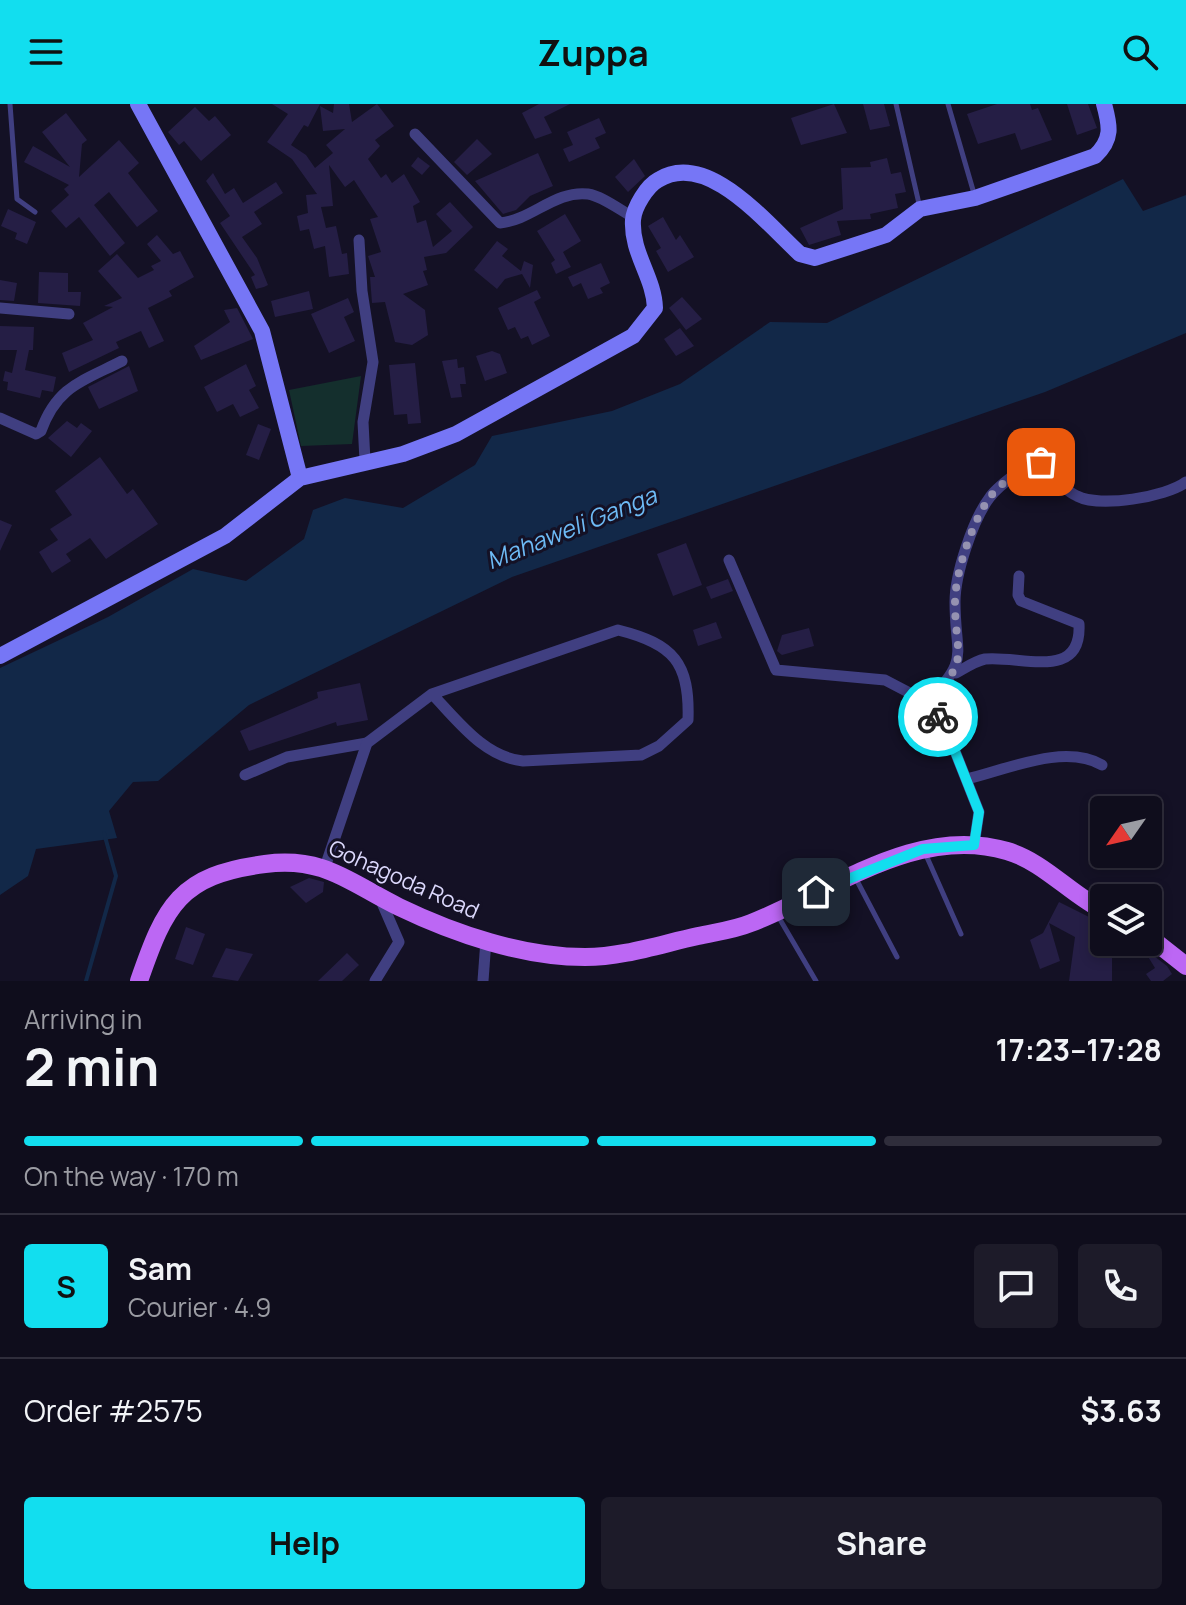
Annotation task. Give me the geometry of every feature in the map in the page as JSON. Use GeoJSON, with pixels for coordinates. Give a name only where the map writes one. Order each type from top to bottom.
{"type":"FeatureCollection","features":[{"type":"Feature","properties":{"kind":"main road","name":"Gohagoda Road"},"geometry":{"type":"LineString","coordinates":[[139,981],[160,925],[182,893],[202,882],[264,864],[300,862],[325,867],[431,921],[486,940],[586,957],[647,949],[732,930],[923,849],[974,845],[1027,860],[1090,902]]}},
{"type":"Feature","properties":{"kind":"main road"},"geometry":{"type":"LineString","coordinates":[[1162,947],[1186,966]]}},
{"type":"Feature","properties":{"kind":"street"},"geometry":{"type":"LineString","coordinates":[[138,104],[262,331],[300,478]]}},
{"type":"Feature","properties":{"kind":"street"},"geometry":{"type":"LineString","coordinates":[[0,656],[225,536],[300,478],[403,454],[456,434],[633,336],[655,308],[654,293],[635,250],[633,217],[650,185],[666,175],[693,171],[722,183],[800,254],[815,258],[886,235],[920,209],[975,198],[1095,156],[1107,145],[1111,129],[1104,104]]}},
{"type":"Feature","properties":{"kind":"street"},"geometry":{"type":"LineString","coordinates":[[415,134],[500,223],[516,221],[565,195],[590,194],[633,217]]}},
{"type":"Feature","properties":{"kind":"street"},"geometry":{"type":"LineString","coordinates":[[359,240],[362,291],[373,362],[363,422],[365,461]]}},
{"type":"Feature","properties":{"kind":"street"},"geometry":{"type":"LineString","coordinates":[[0,308],[69,314]]}},
{"type":"Feature","properties":{"kind":"street"},"geometry":{"type":"LineString","coordinates":[[0,418],[36,434],[41,431],[49,408],[63,391],[122,361]]}},
{"type":"Feature","properties":{"kind":"street"},"geometry":{"type":"LineString","coordinates":[[956,673],[960,652],[955,599],[971,531],[991,495],[1033,461],[1041,462],[1074,495],[1088,500],[1162,496],[1186,482]]}},
{"type":"Feature","properties":{"kind":"street"},"geometry":{"type":"LineString","coordinates":[[729,560],[776,670],[885,680],[927,702],[945,726],[979,812],[974,845]]}},
{"type":"Feature","properties":{"kind":"street"},"geometry":{"type":"LineString","coordinates":[[927,702],[956,673],[982,659],[1058,661],[1072,654],[1080,638],[1079,624],[1021,601],[1018,595],[1019,576]]}},
{"type":"Feature","properties":{"kind":"street"},"geometry":{"type":"LineString","coordinates":[[245,775],[287,757],[367,743],[432,694],[618,630],[645,637],[674,657],[689,684],[688,720],[659,746],[641,755],[511,760],[483,746],[432,694]]}},
{"type":"Feature","properties":{"kind":"street"},"geometry":{"type":"LineString","coordinates":[[325,867],[367,743]]}},
{"type":"Feature","properties":{"kind":"street"},"geometry":{"type":"LineString","coordinates":[[967,779],[1066,756],[1090,758],[1102,765]]}},
{"type":"Feature","properties":{"kind":"street"},"geometry":{"type":"LineString","coordinates":[[375,981],[399,942],[379,896]]}},
{"type":"Feature","properties":{"kind":"street"},"geometry":{"type":"LineString","coordinates":[[483,981],[486,940]]}},
{"type":"Feature","properties":{"kind":"lane"},"geometry":{"type":"LineString","coordinates":[[10,104],[17,199],[35,212]]}},
{"type":"Feature","properties":{"kind":"lane"},"geometry":{"type":"LineString","coordinates":[[896,104],[920,209]]}},
{"type":"Feature","properties":{"kind":"lane"},"geometry":{"type":"LineString","coordinates":[[948,104],[975,198]]}},
{"type":"Feature","properties":{"kind":"lane"},"geometry":{"type":"LineString","coordinates":[[923,849],[961,934]]}},
{"type":"Feature","properties":{"kind":"lane"},"geometry":{"type":"LineString","coordinates":[[854,876],[897,957]]}},
{"type":"Feature","properties":{"kind":"lane"},"geometry":{"type":"LineString","coordinates":[[775,912],[816,981]]}},
{"type":"Feature","properties":{"kind":"green space"},"geometry":{"type":"Polygon","coordinates":[[[361,376],[352,444],[301,446],[289,390],[361,376]]]}},
{"type":"Feature","properties":{"kind":"water","name":"Mahaweli Ganga"},"geometry":{"type":"Polygon","coordinates":[[[1123,179],[1143,211],[1186,195],[1186,333],[1045,392],[512,577],[249,705],[158,781],[133,782],[109,811],[117,838],[36,849],[28,876],[0,895],[0,668],[108,617],[193,569],[246,581],[304,539],[313,510],[345,498],[403,508],[475,465],[492,436],[612,411],[680,384],[770,322],[827,323],[1123,179]]]}},
{"type":"Feature","properties":{"kind":"building"},"geometry":{"type":"Polygon","coordinates":[[[272,104],[320,104],[308,127],[304,125],[291,145],[306,155],[315,168],[333,153],[326,145],[345,129],[323,131],[320,106],[333,113],[334,104],[349,104],[352,122],[377,104],[394,126],[375,140],[380,146],[368,159],[381,178],[386,174],[392,183],[404,174],[420,202],[413,206],[417,223],[426,220],[433,247],[452,231],[436,214],[450,202],[473,227],[446,253],[424,257],[427,270],[423,271],[428,285],[403,294],[425,310],[428,335],[412,345],[395,342],[385,302],[372,303],[370,277],[375,277],[368,256],[381,252],[370,219],[378,217],[354,180],[345,187],[329,165],[333,206],[321,207],[326,228],[336,226],[342,254],[347,253],[349,274],[329,277],[325,246],[314,249],[309,229],[300,231],[297,216],[308,213],[306,195],[317,194],[292,159],[267,142],[288,114],[272,104]]]}},
{"type":"Feature","properties":{"kind":"building"},"geometry":{"type":"Polygon","coordinates":[[[539,104],[570,104],[544,117],[552,133],[535,139],[522,113],[539,104]]]}},
{"type":"Feature","properties":{"kind":"building"},"geometry":{"type":"Polygon","coordinates":[[[834,104],[847,133],[801,145],[791,118],[834,104]]]}},
{"type":"Feature","properties":{"kind":"building"},"geometry":{"type":"Polygon","coordinates":[[[863,104],[884,104],[890,126],[870,130],[863,104]]]}},
{"type":"Feature","properties":{"kind":"building"},"geometry":{"type":"Polygon","coordinates":[[[997,104],[1030,104],[1032,110],[1038,108],[1052,140],[1021,150],[1015,133],[978,144],[967,114],[997,104]]]}},
{"type":"Feature","properties":{"kind":"building"},"geometry":{"type":"Polygon","coordinates":[[[1067,104],[1088,104],[1097,128],[1077,135],[1067,104]]]}},
{"type":"Feature","properties":{"kind":"building"},"geometry":{"type":"Polygon","coordinates":[[[195,107],[209,121],[215,116],[231,135],[201,161],[184,141],[179,145],[168,132],[195,107]]]}},
{"type":"Feature","properties":{"kind":"building"},"geometry":{"type":"Polygon","coordinates":[[[66,113],[87,140],[82,144],[79,177],[119,140],[139,163],[128,173],[158,211],[137,227],[109,192],[94,205],[125,243],[110,256],[79,217],[66,228],[51,211],[69,195],[64,189],[69,185],[24,162],[33,146],[70,167],[42,132],[66,113]]]}},
{"type":"Feature","properties":{"kind":"building"},"geometry":{"type":"Polygon","coordinates":[[[599,118],[606,133],[595,138],[600,148],[569,162],[563,149],[573,145],[567,132],[599,118]]]}},
{"type":"Feature","properties":{"kind":"building"},"geometry":{"type":"Polygon","coordinates":[[[477,139],[492,154],[467,175],[454,162],[477,139]]]}},
{"type":"Feature","properties":{"kind":"building"},"geometry":{"type":"Polygon","coordinates":[[[538,153],[553,186],[530,196],[516,210],[503,214],[475,181],[538,153]]]}},
{"type":"Feature","properties":{"kind":"building"},"geometry":{"type":"Polygon","coordinates":[[[418,157],[430,166],[422,175],[411,166],[418,157]]]}},
{"type":"Feature","properties":{"kind":"building"},"geometry":{"type":"Polygon","coordinates":[[[887,158],[891,174],[901,172],[906,192],[895,194],[898,208],[870,214],[871,219],[837,221],[841,235],[809,245],[800,228],[843,209],[841,168],[871,167],[870,162],[887,158]]]}},
{"type":"Feature","properties":{"kind":"building"},"geometry":{"type":"Polygon","coordinates":[[[634,159],[645,176],[628,192],[615,177],[634,159]]]}},
{"type":"Feature","properties":{"kind":"building"},"geometry":{"type":"Polygon","coordinates":[[[213,173],[225,194],[234,188],[243,203],[276,182],[283,193],[254,212],[262,224],[242,237],[257,258],[268,285],[264,287],[256,289],[251,277],[255,275],[220,223],[230,216],[206,181],[213,173]]]}},
{"type":"Feature","properties":{"kind":"building"},"geometry":{"type":"Polygon","coordinates":[[[8,209],[36,222],[27,244],[15,239],[17,233],[1,226],[8,209]]]}},
{"type":"Feature","properties":{"kind":"building"},"geometry":{"type":"Polygon","coordinates":[[[565,214],[581,241],[563,252],[571,267],[556,274],[551,263],[555,260],[537,231],[565,214]]]}},
{"type":"Feature","properties":{"kind":"building"},"geometry":{"type":"Polygon","coordinates":[[[663,217],[676,240],[680,235],[694,257],[668,272],[656,251],[661,248],[648,226],[663,217]]]}},
{"type":"Feature","properties":{"kind":"building"},"geometry":{"type":"Polygon","coordinates":[[[157,235],[173,254],[180,251],[194,277],[169,291],[172,296],[148,308],[164,341],[149,348],[141,331],[116,342],[119,348],[69,372],[62,353],[93,340],[83,323],[113,307],[104,306],[122,298],[98,271],[117,254],[138,278],[154,270],[151,266],[161,261],[147,244],[157,235]]]}},
{"type":"Feature","properties":{"kind":"building"},"geometry":{"type":"Polygon","coordinates":[[[497,241],[508,249],[502,256],[521,271],[524,261],[533,265],[530,288],[522,274],[505,279],[497,289],[474,270],[497,241]]]}},
{"type":"Feature","properties":{"kind":"building"},"geometry":{"type":"Polygon","coordinates":[[[601,263],[610,283],[600,288],[603,293],[588,299],[581,283],[573,287],[568,277],[601,263]]]}},
{"type":"Feature","properties":{"kind":"building"},"geometry":{"type":"Polygon","coordinates":[[[39,272],[68,273],[68,292],[81,292],[80,306],[38,303],[39,272]]]}},
{"type":"Feature","properties":{"kind":"building"},"geometry":{"type":"Polygon","coordinates":[[[0,280],[17,283],[14,301],[0,300],[0,280]]]}},
{"type":"Feature","properties":{"kind":"building"},"geometry":{"type":"Polygon","coordinates":[[[537,290],[541,298],[534,302],[550,336],[532,345],[528,336],[521,339],[515,327],[508,330],[498,308],[537,290]]]}},
{"type":"Feature","properties":{"kind":"building"},"geometry":{"type":"Polygon","coordinates":[[[309,291],[313,309],[275,317],[271,301],[309,291]]]}},
{"type":"Feature","properties":{"kind":"building"},"geometry":{"type":"Polygon","coordinates":[[[682,297],[702,319],[686,330],[669,308],[682,297]]]}},
{"type":"Feature","properties":{"kind":"building"},"geometry":{"type":"Polygon","coordinates":[[[348,298],[354,312],[344,317],[355,341],[329,353],[311,314],[348,298]]]}},
{"type":"Feature","properties":{"kind":"building"},"geometry":{"type":"Polygon","coordinates":[[[237,308],[253,339],[201,360],[194,346],[230,322],[224,310],[237,308]]]}},
{"type":"Feature","properties":{"kind":"building"},"geometry":{"type":"Polygon","coordinates":[[[0,326],[34,327],[33,350],[29,350],[25,370],[56,377],[53,392],[42,390],[40,398],[7,390],[8,382],[3,381],[5,371],[12,373],[17,350],[0,350],[0,326]]]}},
{"type":"Feature","properties":{"kind":"building"},"geometry":{"type":"Polygon","coordinates":[[[680,328],[694,346],[676,356],[664,339],[680,328]]]}},
{"type":"Feature","properties":{"kind":"building"},"geometry":{"type":"Polygon","coordinates":[[[492,351],[500,354],[507,373],[485,381],[476,356],[492,351]]]}},
{"type":"Feature","properties":{"kind":"building"},"geometry":{"type":"Polygon","coordinates":[[[457,359],[458,368],[464,367],[466,384],[460,384],[462,397],[451,398],[442,361],[457,359]]]}},
{"type":"Feature","properties":{"kind":"building"},"geometry":{"type":"Polygon","coordinates":[[[415,363],[421,423],[408,424],[407,414],[394,415],[389,365],[415,363]]]}},
{"type":"Feature","properties":{"kind":"building"},"geometry":{"type":"Polygon","coordinates":[[[246,364],[256,386],[249,390],[259,408],[240,417],[233,404],[217,412],[204,387],[246,364]]]}},
{"type":"Feature","properties":{"kind":"building"},"geometry":{"type":"Polygon","coordinates":[[[129,366],[138,391],[99,409],[88,387],[129,366]]]}},
{"type":"Feature","properties":{"kind":"building"},"geometry":{"type":"Polygon","coordinates":[[[67,421],[77,428],[81,423],[92,431],[71,457],[48,438],[67,421]]]}},
{"type":"Feature","properties":{"kind":"building"},"geometry":{"type":"Polygon","coordinates":[[[258,424],[271,429],[259,460],[246,455],[258,424]]]}},
{"type":"Feature","properties":{"kind":"building"},"geometry":{"type":"Polygon","coordinates":[[[100,457],[127,494],[133,489],[158,524],[106,559],[90,538],[66,554],[71,561],[52,573],[39,552],[58,540],[50,529],[72,515],[55,491],[100,457]]]}},
{"type":"Feature","properties":{"kind":"building"},"geometry":{"type":"Polygon","coordinates":[[[0,520],[12,525],[0,551],[0,520]]]}},
{"type":"Feature","properties":{"kind":"building"},"geometry":{"type":"Polygon","coordinates":[[[686,543],[702,585],[673,596],[657,554],[686,543]]]}},
{"type":"Feature","properties":{"kind":"building"},"geometry":{"type":"Polygon","coordinates":[[[728,579],[733,591],[711,599],[706,587],[728,579]]]}},
{"type":"Feature","properties":{"kind":"building"},"geometry":{"type":"Polygon","coordinates":[[[716,622],[722,638],[698,646],[693,630],[716,622]]]}},
{"type":"Feature","properties":{"kind":"building"},"geometry":{"type":"Polygon","coordinates":[[[809,628],[814,646],[782,655],[777,651],[782,635],[809,628]]]}},
{"type":"Feature","properties":{"kind":"building"},"geometry":{"type":"Polygon","coordinates":[[[360,683],[368,720],[337,726],[336,722],[249,751],[240,731],[318,698],[317,692],[360,683]]]}},
{"type":"Feature","properties":{"kind":"building"},"geometry":{"type":"Polygon","coordinates":[[[309,878],[324,882],[323,892],[306,903],[290,887],[309,878]]]}},
{"type":"Feature","properties":{"kind":"building"},"geometry":{"type":"Polygon","coordinates":[[[1059,902],[1090,918],[1090,956],[1125,957],[1112,957],[1112,981],[1069,981],[1075,937],[1049,923],[1060,961],[1040,969],[1030,940],[1043,933],[1059,902]]]}},
{"type":"Feature","properties":{"kind":"building"},"geometry":{"type":"Polygon","coordinates":[[[186,927],[205,934],[193,965],[175,959],[186,927]]]}},
{"type":"Feature","properties":{"kind":"building"},"geometry":{"type":"Polygon","coordinates":[[[226,948],[253,954],[238,981],[212,977],[226,948]]]}},
{"type":"Feature","properties":{"kind":"building"},"geometry":{"type":"Polygon","coordinates":[[[347,953],[359,965],[342,981],[318,981],[347,953]]]}},
{"type":"Feature","properties":{"kind":"building"},"geometry":{"type":"Polygon","coordinates":[[[1148,956],[1154,956],[1172,974],[1163,981],[1151,981],[1146,974],[1155,968],[1148,956]]]}},
{"type":"Feature","properties":{"kind":"waterway"},"geometry":{"type":"LineString","coordinates":[[86,981],[116,876],[104,833]]}},
{"type":"Feature","properties":{"kind":"way so far"},"geometry":{"type":"LineString","coordinates":[[938,717],[927,702],[956,673],[960,652],[955,599],[971,531],[991,495],[1033,461],[1041,462]]}},
{"type":"Feature","properties":{"kind":"route"},"geometry":{"type":"LineString","coordinates":[[816,892],[923,849],[974,845],[979,812],[945,726],[938,717]]}}]}
